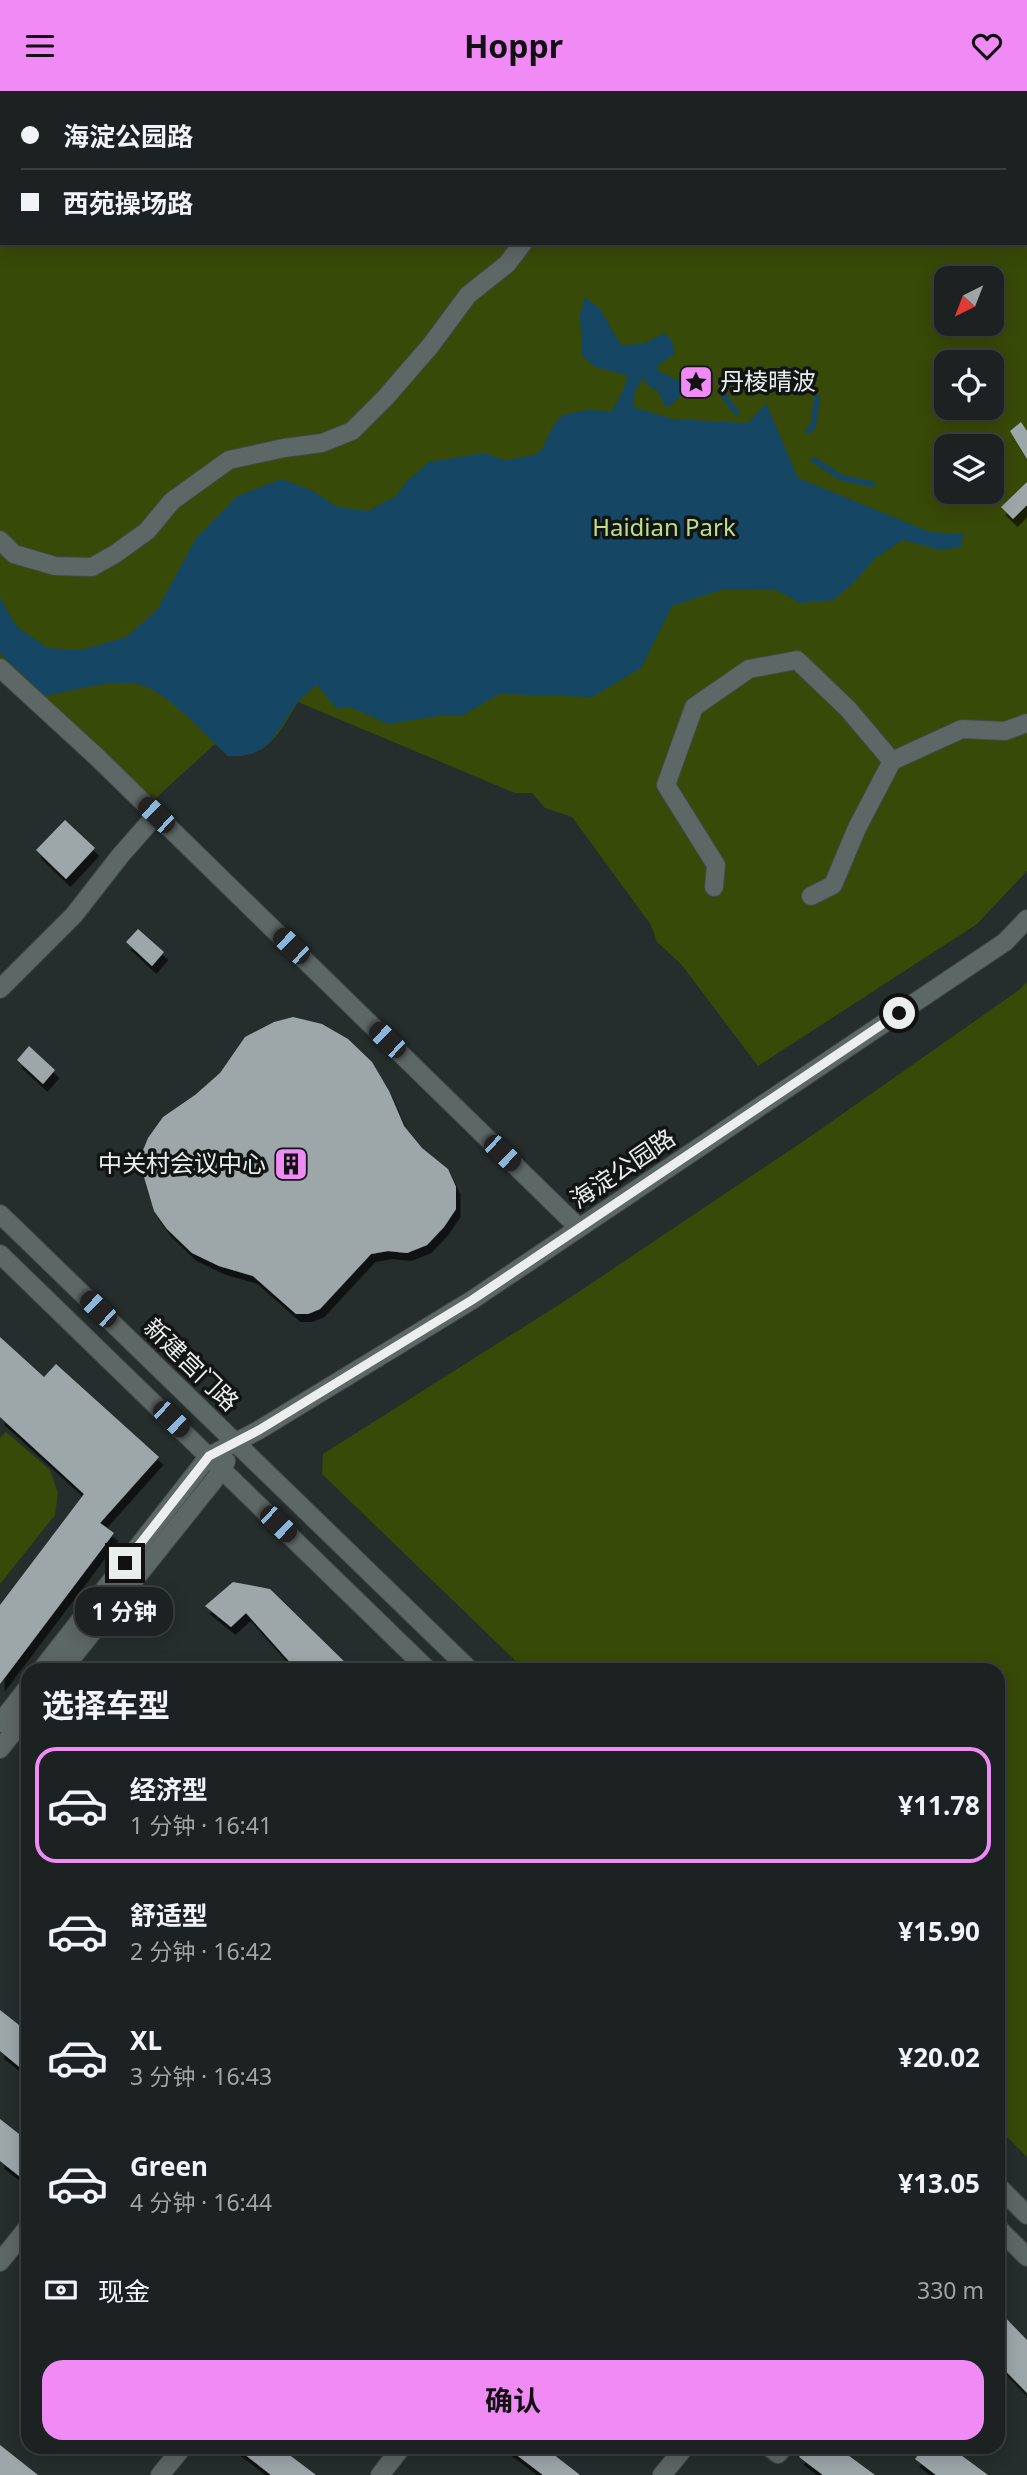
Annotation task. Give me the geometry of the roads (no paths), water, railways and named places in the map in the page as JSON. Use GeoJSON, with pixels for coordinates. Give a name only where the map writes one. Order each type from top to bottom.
{"type":"FeatureCollection","features":[{"type":"Feature","properties":{"kind":"street"},"geometry":{"type":"LineString","coordinates":[[0,540],[14,554],[55,566],[92,566],[148,531],[172,501],[229,460],[322,443],[352,431],[387,397],[422,356],[468,295],[507,264],[521,245]]}},
{"type":"Feature","properties":{"kind":"street"},"geometry":{"type":"LineString","coordinates":[[714,887],[716,865],[666,785],[694,707],[749,669],[797,660],[848,709],[892,761]]}},
{"type":"Feature","properties":{"kind":"street"},"geometry":{"type":"LineString","coordinates":[[0,669],[156,815],[579,1228]]}},
{"type":"Feature","properties":{"kind":"street"},"geometry":{"type":"LineString","coordinates":[[811,896],[833,885],[857,828],[892,761],[962,729],[1005,731],[1027,723]]}},
{"type":"Feature","properties":{"kind":"street"},"geometry":{"type":"LineString","coordinates":[[0,989],[74,915],[156,815]]}},
{"type":"Feature","properties":{"kind":"street","name":"海淀公园路"},"geometry":{"type":"LineString","coordinates":[[209,1456],[259,1430],[472,1300],[1005,941],[1027,919]]}},
{"type":"Feature","properties":{"kind":"street","name":"新建宫门路"},"geometry":{"type":"LineString","coordinates":[[0,1214],[462,1663]]}},
{"type":"Feature","properties":{"kind":"street"},"geometry":{"type":"LineString","coordinates":[[0,1254],[421,1663]]}},
{"type":"Feature","properties":{"kind":"street"},"geometry":{"type":"LineString","coordinates":[[68,1663],[223,1469],[235,1442]]}},
{"type":"Feature","properties":{"kind":"street"},"geometry":{"type":"LineString","coordinates":[[47,1663],[209,1456]]}},
{"type":"Feature","properties":{"kind":"street"},"geometry":{"type":"LineString","coordinates":[[0,1723],[21,1696]]}},
{"type":"Feature","properties":{"kind":"street"},"geometry":{"type":"LineString","coordinates":[[0,1749],[21,1723]]}},
{"type":"Feature","properties":{"kind":"street"},"geometry":{"type":"LineString","coordinates":[[1005,2193],[1027,2214]]}},
{"type":"Feature","properties":{"kind":"street"},"geometry":{"type":"LineString","coordinates":[[1005,2235],[1027,2257]]}},
{"type":"Feature","properties":{"kind":"street"},"geometry":{"type":"LineString","coordinates":[[0,2262],[21,2236]]}},
{"type":"Feature","properties":{"kind":"street"},"geometry":{"type":"LineString","coordinates":[[160,2475],[177,2454]]}},
{"type":"Feature","properties":{"kind":"street"},"geometry":{"type":"LineString","coordinates":[[380,2475],[396,2454]]}},
{"type":"Feature","properties":{"kind":"street"},"geometry":{"type":"LineString","coordinates":[[662,2475],[679,2454]]}},
{"type":"Feature","properties":{"kind":"water"},"geometry":{"type":"Polygon","coordinates":[[[585,297],[600,309],[621,345],[643,344],[664,333],[672,340],[675,354],[659,364],[657,370],[682,382],[688,389],[669,407],[664,404],[657,390],[645,383],[645,376],[635,391],[633,407],[673,419],[748,423],[766,403],[798,478],[930,532],[963,534],[961,547],[940,550],[903,540],[877,557],[834,600],[800,603],[776,590],[724,589],[672,606],[641,668],[592,697],[499,694],[462,716],[439,716],[388,724],[350,707],[337,709],[317,685],[299,700],[277,733],[263,748],[242,755],[228,756],[187,716],[151,689],[131,683],[119,683],[45,696],[0,653],[0,597],[16,626],[48,648],[81,650],[126,637],[157,610],[196,538],[237,496],[282,479],[311,490],[338,507],[368,511],[396,496],[406,482],[429,462],[484,453],[505,460],[534,455],[542,449],[553,426],[562,415],[586,410],[612,411],[628,376],[595,367],[582,355],[580,315],[585,297]]]}},
{"type":"Feature","properties":{"kind":"waterway"},"geometry":{"type":"LineString","coordinates":[[724,396],[736,412]]}},
{"type":"Feature","properties":{"kind":"waterway"},"geometry":{"type":"LineString","coordinates":[[808,431],[813,426],[817,398]]}},
{"type":"Feature","properties":{"kind":"waterway"},"geometry":{"type":"LineString","coordinates":[[814,460],[842,478],[872,484]]}},
{"type":"Feature","properties":{"kind":"place","name":"丹棱晴波"},"geometry":{"type":"Point","coordinates":[696,382]}},
{"type":"Feature","properties":{"kind":"place","name":"中关村会议中心"},"geometry":{"type":"Point","coordinates":[291,1164]}},
{"type":"Feature","properties":{"kind":"park label","name":"Haidian Park"},"geometry":{"type":"Point","coordinates":[664,528]}}]}
